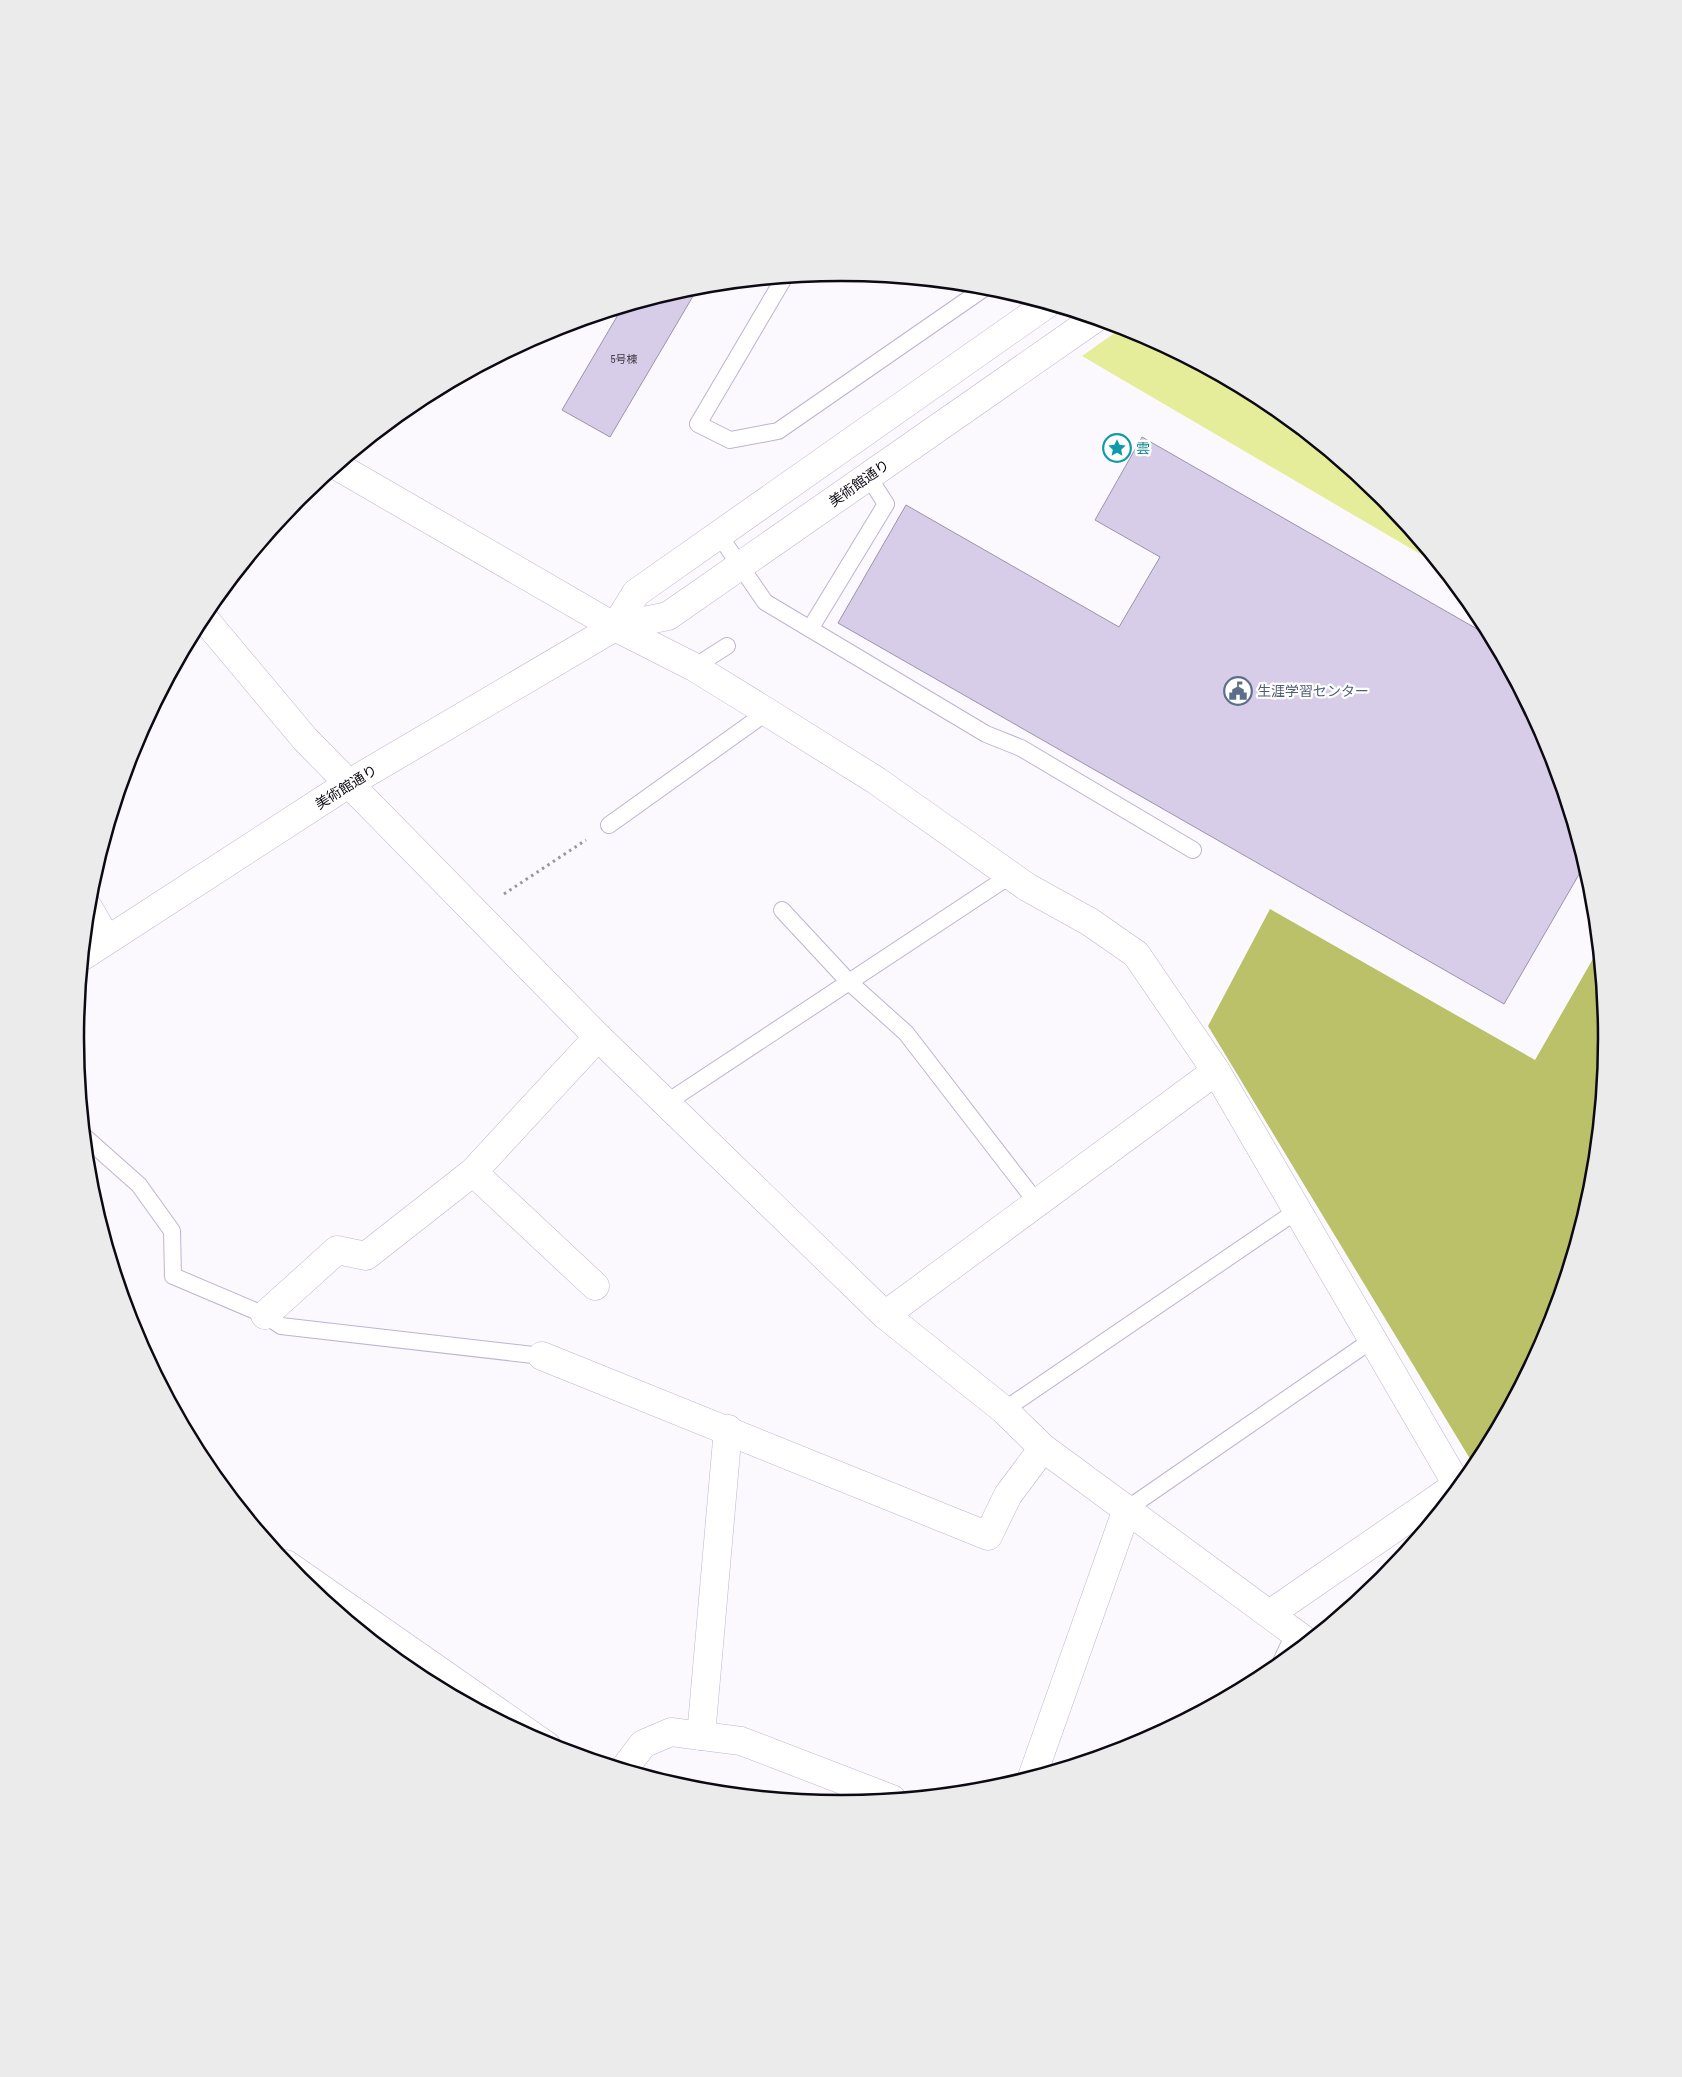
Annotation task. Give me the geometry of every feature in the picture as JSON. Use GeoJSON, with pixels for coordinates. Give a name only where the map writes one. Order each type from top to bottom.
{"type":"FeatureCollection","features":[{"type":"Feature","properties":{"kind":"street","name":"美術館通り"},"geometry":{"type":"LineString","coordinates":[[615,627],[636,593],[1041,308]]}},
{"type":"Feature","properties":{"kind":"street","name":"美術館通り"},"geometry":{"type":"LineString","coordinates":[[89,952],[348,784],[615,627],[668,616],[1088,322]]}},
{"type":"Feature","properties":{"kind":"street"},"geometry":{"type":"LineString","coordinates":[[342,469],[615,627],[694,668],[767,712],[877,781],[1027,887],[1090,922],[1136,954],[1216,1071],[1455,1481]]}},
{"type":"Feature","properties":{"kind":"street"},"geometry":{"type":"LineString","coordinates":[[208,623],[305,739],[348,784],[598,1037],[886,1315],[1004,1410],[1043,1448],[1301,1637]]}},
{"type":"Feature","properties":{"kind":"street"},"geometry":{"type":"LineString","coordinates":[[94,917],[107,940]]}},
{"type":"Feature","properties":{"kind":"street"},"geometry":{"type":"LineString","coordinates":[[265,1316],[337,1250],[366,1256],[473,1172],[598,1037]]}},
{"type":"Feature","properties":{"kind":"street"},"geometry":{"type":"LineString","coordinates":[[886,1315],[1216,1071]]}},
{"type":"Feature","properties":{"kind":"street"},"geometry":{"type":"LineString","coordinates":[[473,1172],[596,1286]]}},
{"type":"Feature","properties":{"kind":"street"},"geometry":{"type":"LineString","coordinates":[[542,1356],[728,1429],[988,1536],[1008,1495],[1043,1448]]}},
{"type":"Feature","properties":{"kind":"street"},"geometry":{"type":"LineString","coordinates":[[701,1736],[728,1429]]}},
{"type":"Feature","properties":{"kind":"street"},"geometry":{"type":"LineString","coordinates":[[1271,1614],[1445,1495]]}},
{"type":"Feature","properties":{"kind":"street"},"geometry":{"type":"LineString","coordinates":[[1034,1771],[1127,1509]]}},
{"type":"Feature","properties":{"kind":"street"},"geometry":{"type":"LineString","coordinates":[[329,1596],[461,1693]]}},
{"type":"Feature","properties":{"kind":"street"},"geometry":{"type":"LineString","coordinates":[[627,1765],[643,1744],[671,1732],[741,1741],[878,1795]]}},
{"type":"Feature","properties":{"kind":"lane"},"geometry":{"type":"LineString","coordinates":[[780,284],[698,424],[730,440],[778,431],[976,294]]}},
{"type":"Feature","properties":{"kind":"lane"},"geometry":{"type":"LineString","coordinates":[[810,629],[886,504],[868,476]]}},
{"type":"Feature","properties":{"kind":"lane"},"geometry":{"type":"LineString","coordinates":[[719,535],[765,602],[986,734],[1021,748],[1192,850]]}},
{"type":"Feature","properties":{"kind":"lane"},"geometry":{"type":"LineString","coordinates":[[694,668],[727,646]]}},
{"type":"Feature","properties":{"kind":"lane"},"geometry":{"type":"LineString","coordinates":[[609,825],[767,712]]}},
{"type":"Feature","properties":{"kind":"lane"},"geometry":{"type":"LineString","coordinates":[[666,1103],[1011,875]]}},
{"type":"Feature","properties":{"kind":"lane"},"geometry":{"type":"LineString","coordinates":[[782,910],[848,981],[906,1033],[1037,1204]]}},
{"type":"Feature","properties":{"kind":"lane"},"geometry":{"type":"LineString","coordinates":[[91,1142],[139,1185],[172,1231],[173,1276],[265,1316],[281,1326],[542,1356]]}},
{"type":"Feature","properties":{"kind":"lane"},"geometry":{"type":"LineString","coordinates":[[1004,1410],[1298,1210]]}},
{"type":"Feature","properties":{"kind":"lane"},"geometry":{"type":"LineString","coordinates":[[1127,1509],[1372,1340]]}},
{"type":"Feature","properties":{"kind":"path"},"geometry":{"type":"LineString","coordinates":[[476,912],[609,825]]}},
{"type":"Feature","properties":{"kind":"green space"},"geometry":{"type":"Polygon","coordinates":[[[1115,333],[1176,359],[1220,383],[1262,409],[1340,469],[1376,503],[1424,556],[1082,356],[1115,333]]]}},
{"type":"Feature","properties":{"kind":"green space"},"geometry":{"type":"Polygon","coordinates":[[[1270,909],[1535,1060],[1594,957],[1597,989],[1597,1088],[1584,1186],[1558,1282],[1541,1328],[1497,1417],[1471,1460],[1208,1026],[1270,909]]]}},
{"type":"Feature","properties":{"kind":"building"},"geometry":{"type":"Polygon","coordinates":[[[693,296],[610,437],[562,410],[618,315],[693,296]]]}},
{"type":"Feature","properties":{"kind":"building","name":"生涯学習センター"},"geometry":{"type":"Polygon","coordinates":[[[1142,437],[1478,630],[1497,660],[1541,749],[1558,795],[1580,873],[1504,1004],[838,623],[906,505],[1119,627],[1160,557],[1095,520],[1142,437]]]}},
{"type":"Feature","properties":{"kind":"place","name":"雲"},"geometry":{"type":"Point","coordinates":[1117,448]}},
{"type":"Feature","properties":{"kind":"place","name":"生涯学習センター"},"geometry":{"type":"Point","coordinates":[1238,691]}}]}
